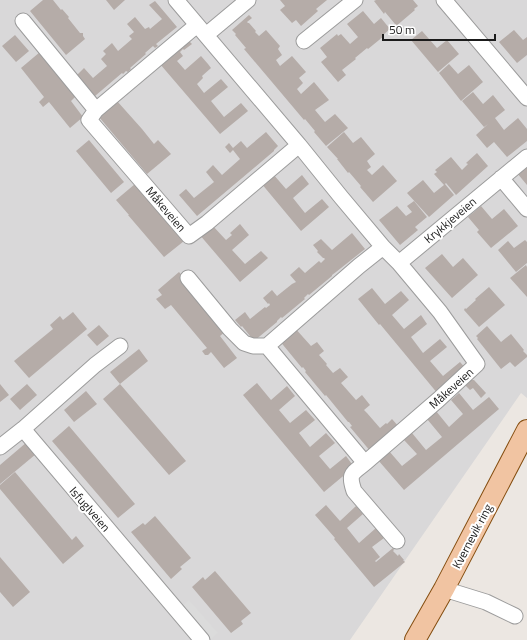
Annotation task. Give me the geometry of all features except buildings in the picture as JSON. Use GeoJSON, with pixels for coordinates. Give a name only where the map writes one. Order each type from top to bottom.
{"type":"FeatureCollection","features":[{"type":"Feature","properties":{"kind":"main road","name":"Kvernevik ring"},"geometry":{"type":"LineString","coordinates":[[415,640],[444,589],[527,430]]}},
{"type":"Feature","properties":{"kind":"street","name":"Måkeveien"},"geometry":{"type":"LineString","coordinates":[[176,0],[440,312],[477,364],[438,400],[365,462],[350,477],[354,491],[397,541]]}},
{"type":"Feature","properties":{"kind":"street"},"geometry":{"type":"LineString","coordinates":[[23,21],[96,110],[202,30],[248,0]]}},
{"type":"Feature","properties":{"kind":"street"},"geometry":{"type":"LineString","coordinates":[[304,41],[355,0]]}},
{"type":"Feature","properties":{"kind":"street"},"geometry":{"type":"LineString","coordinates":[[444,0],[522,81],[527,98]]}},
{"type":"Feature","properties":{"kind":"street","name":"Måkeveien"},"geometry":{"type":"LineString","coordinates":[[96,110],[89,120],[189,236],[299,145]]}},
{"type":"Feature","properties":{"kind":"street","name":"Krykkjeveien"},"geometry":{"type":"LineString","coordinates":[[399,263],[527,157]]}},
{"type":"Feature","properties":{"kind":"street"},"geometry":{"type":"LineString","coordinates":[[501,178],[527,210]]}},
{"type":"Feature","properties":{"kind":"street"},"geometry":{"type":"LineString","coordinates":[[188,278],[230,329],[244,343],[253,346],[267,346],[359,266],[384,247]]}},
{"type":"Feature","properties":{"kind":"street"},"geometry":{"type":"LineString","coordinates":[[0,448],[94,365],[120,346]]}},
{"type":"Feature","properties":{"kind":"street"},"geometry":{"type":"LineString","coordinates":[[267,346],[365,462]]}},
{"type":"Feature","properties":{"kind":"street","name":"Isfuglveien"},"geometry":{"type":"LineString","coordinates":[[23,429],[202,640]]}},
{"type":"Feature","properties":{"kind":"street"},"geometry":{"type":"LineString","coordinates":[[444,589],[486,602],[515,616]]}},
{"type":"Feature","properties":{"kind":"shaded area"},"geometry":{"type":"Polygon","coordinates":[[[0,0],[527,0],[527,398],[521,393],[350,640],[0,640],[0,0]]]}},
{"type":"Feature","properties":{"kind":"shaded area"},"geometry":{"type":"Polygon","coordinates":[[[189,600],[218,633],[210,640],[208,640],[181,607],[189,600]]]}}]}
